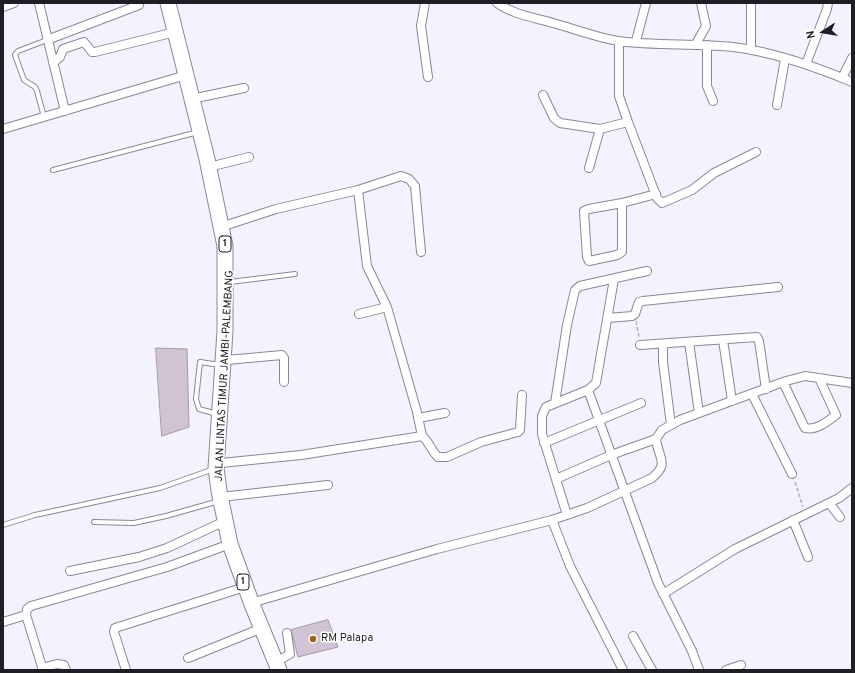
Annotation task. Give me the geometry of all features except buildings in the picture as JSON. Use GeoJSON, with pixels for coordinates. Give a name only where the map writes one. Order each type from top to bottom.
{"type":"FeatureCollection","features":[{"type":"Feature","properties":{"kind":"highway","name":"JALAN LINTAS TIMUR JAMBI-PALEMBANG"},"geometry":{"type":"LineString","coordinates":[[168,3],[200,131],[225,246],[225,363],[219,415],[218,466],[220,496],[230,544],[245,587],[277,666]]}},
{"type":"Feature","properties":{"kind":"highway","name":"JALAN LINTAS TIMUR JAMBI-PALEMBANG"},"geometry":{"type":"LineString","coordinates":[[172,3],[213,166],[230,244],[230,282],[218,466]]}},
{"type":"Feature","properties":{"kind":"street"},"geometry":{"type":"LineString","coordinates":[[3,6],[14,3]]}},
{"type":"Feature","properties":{"kind":"street"},"geometry":{"type":"LineString","coordinates":[[39,3],[65,111]]}},
{"type":"Feature","properties":{"kind":"street"},"geometry":{"type":"LineString","coordinates":[[425,3],[421,26],[428,77]]}},
{"type":"Feature","properties":{"kind":"street"},"geometry":{"type":"LineString","coordinates":[[496,3],[522,16],[597,37],[619,41],[696,44],[752,50],[806,64],[852,82]]}},
{"type":"Feature","properties":{"kind":"street"},"geometry":{"type":"LineString","coordinates":[[636,41],[646,3]]}},
{"type":"Feature","properties":{"kind":"street"},"geometry":{"type":"LineString","coordinates":[[696,44],[706,26],[701,3]]}},
{"type":"Feature","properties":{"kind":"street"},"geometry":{"type":"LineString","coordinates":[[751,3],[752,50]]}},
{"type":"Feature","properties":{"kind":"street"},"geometry":{"type":"LineString","coordinates":[[806,64],[828,3]]}},
{"type":"Feature","properties":{"kind":"street"},"geometry":{"type":"LineString","coordinates":[[47,40],[139,5]]}},
{"type":"Feature","properties":{"kind":"street"},"geometry":{"type":"LineString","coordinates":[[53,63],[60,56],[62,50],[81,42],[84,42],[92,52],[96,52],[175,32]]}},
{"type":"Feature","properties":{"kind":"street"},"geometry":{"type":"LineString","coordinates":[[619,41],[619,96],[656,194],[662,204],[692,190],[714,173],[756,152]]}},
{"type":"Feature","properties":{"kind":"street"},"geometry":{"type":"LineString","coordinates":[[707,45],[707,86],[713,100]]}},
{"type":"Feature","properties":{"kind":"street"},"geometry":{"type":"LineString","coordinates":[[842,78],[852,58]]}},
{"type":"Feature","properties":{"kind":"street"},"geometry":{"type":"LineString","coordinates":[[777,105],[785,59]]}},
{"type":"Feature","properties":{"kind":"street"},"geometry":{"type":"LineString","coordinates":[[3,129],[186,75]]}},
{"type":"Feature","properties":{"kind":"street"},"geometry":{"type":"LineString","coordinates":[[196,98],[244,88]]}},
{"type":"Feature","properties":{"kind":"street"},"geometry":{"type":"LineString","coordinates":[[542,95],[554,118],[560,123],[600,129],[628,122]]}},
{"type":"Feature","properties":{"kind":"street"},"geometry":{"type":"LineString","coordinates":[[589,168],[600,129]]}},
{"type":"Feature","properties":{"kind":"street"},"geometry":{"type":"LineString","coordinates":[[213,166],[249,156]]}},
{"type":"Feature","properties":{"kind":"street"},"geometry":{"type":"LineString","coordinates":[[227,225],[276,209],[358,190],[401,176],[409,179],[415,186],[421,252]]}},
{"type":"Feature","properties":{"kind":"street"},"geometry":{"type":"LineString","coordinates":[[358,190],[367,266],[387,307],[422,436],[426,439],[435,454],[438,457],[447,457],[481,442],[518,432],[520,430],[522,395]]}},
{"type":"Feature","properties":{"kind":"street"},"geometry":{"type":"LineString","coordinates":[[622,203],[622,252],[617,255],[589,261],[587,257],[584,211],[589,208],[622,203],[656,194]]}},
{"type":"Feature","properties":{"kind":"street"},"geometry":{"type":"LineString","coordinates":[[555,403],[572,295],[575,290],[580,286],[647,271]]}},
{"type":"Feature","properties":{"kind":"street"},"geometry":{"type":"LineString","coordinates":[[567,515],[544,443],[542,434],[542,416],[546,407],[588,390],[596,383],[598,379],[614,279]]}},
{"type":"Feature","properties":{"kind":"street"},"geometry":{"type":"LineString","coordinates":[[608,318],[634,315],[638,304],[643,301],[778,288]]}},
{"type":"Feature","properties":{"kind":"street"},"geometry":{"type":"LineString","coordinates":[[359,314],[387,307]]}},
{"type":"Feature","properties":{"kind":"street"},"geometry":{"type":"LineString","coordinates":[[640,345],[663,345],[758,338],[766,389]]}},
{"type":"Feature","properties":{"kind":"street"},"geometry":{"type":"LineString","coordinates":[[723,340],[732,401]]}},
{"type":"Feature","properties":{"kind":"street"},"geometry":{"type":"LineString","coordinates":[[689,342],[699,413]]}},
{"type":"Feature","properties":{"kind":"street"},"geometry":{"type":"LineString","coordinates":[[663,345],[663,362],[671,425]]}},
{"type":"Feature","properties":{"kind":"street"},"geometry":{"type":"LineString","coordinates":[[225,363],[282,355],[284,356],[284,382]]}},
{"type":"Feature","properties":{"kind":"street"},"geometry":{"type":"LineString","coordinates":[[556,479],[611,455],[656,438],[662,430],[699,413],[783,382],[804,376],[852,383]]}},
{"type":"Feature","properties":{"kind":"street"},"geometry":{"type":"LineString","coordinates":[[783,382],[805,428],[809,429],[822,425],[836,415],[819,378]]}},
{"type":"Feature","properties":{"kind":"street"},"geometry":{"type":"LineString","coordinates":[[588,390],[663,594],[692,651],[699,670]]}},
{"type":"Feature","properties":{"kind":"street"},"geometry":{"type":"LineString","coordinates":[[752,394],[792,474]]}},
{"type":"Feature","properties":{"kind":"street"},"geometry":{"type":"LineString","coordinates":[[544,443],[599,422],[641,403]]}},
{"type":"Feature","properties":{"kind":"street"},"geometry":{"type":"LineString","coordinates":[[418,418],[445,413]]}},
{"type":"Feature","properties":{"kind":"street"},"geometry":{"type":"LineString","coordinates":[[218,466],[422,436]]}},
{"type":"Feature","properties":{"kind":"street"},"geometry":{"type":"LineString","coordinates":[[252,603],[445,547],[552,520],[587,508],[625,492],[652,478],[661,470],[663,463],[656,438]]}},
{"type":"Feature","properties":{"kind":"street"},"geometry":{"type":"LineString","coordinates":[[220,496],[328,485]]}},
{"type":"Feature","properties":{"kind":"street"},"geometry":{"type":"LineString","coordinates":[[663,594],[735,549],[839,498],[852,488]]}},
{"type":"Feature","properties":{"kind":"street"},"geometry":{"type":"LineString","coordinates":[[829,503],[840,517]]}},
{"type":"Feature","properties":{"kind":"street"},"geometry":{"type":"LineString","coordinates":[[552,520],[570,566],[623,670]]}},
{"type":"Feature","properties":{"kind":"street"},"geometry":{"type":"LineString","coordinates":[[792,520],[808,557]]}},
{"type":"Feature","properties":{"kind":"street"},"geometry":{"type":"LineString","coordinates":[[70,571],[139,557],[160,550],[225,521]]}},
{"type":"Feature","properties":{"kind":"street"},"geometry":{"type":"LineString","coordinates":[[66,670],[64,665],[61,664],[43,669],[26,615],[31,606],[168,567],[230,544]]}},
{"type":"Feature","properties":{"kind":"street"},"geometry":{"type":"LineString","coordinates":[[124,670],[114,632],[115,628],[245,587]]}},
{"type":"Feature","properties":{"kind":"street"},"geometry":{"type":"LineString","coordinates":[[3,622],[26,615]]}},
{"type":"Feature","properties":{"kind":"street"},"geometry":{"type":"LineString","coordinates":[[188,658],[262,628]]}},
{"type":"Feature","properties":{"kind":"street"},"geometry":{"type":"LineString","coordinates":[[277,666],[290,654],[287,633]]}},
{"type":"Feature","properties":{"kind":"street"},"geometry":{"type":"LineString","coordinates":[[633,636],[652,670]]}},
{"type":"Feature","properties":{"kind":"street"},"geometry":{"type":"LineString","coordinates":[[726,670],[741,665]]}},
{"type":"Feature","properties":{"kind":"lane"},"geometry":{"type":"LineString","coordinates":[[44,117],[37,91],[24,80],[15,55],[18,51],[47,40]]}},
{"type":"Feature","properties":{"kind":"lane"},"geometry":{"type":"LineString","coordinates":[[53,170],[200,131]]}},
{"type":"Feature","properties":{"kind":"lane"},"geometry":{"type":"LineString","coordinates":[[230,282],[295,274]]}},
{"type":"Feature","properties":{"kind":"lane"},"geometry":{"type":"LineString","coordinates":[[219,415],[199,409],[197,403],[197,385],[200,362],[225,363]]}},
{"type":"Feature","properties":{"kind":"lane"},"geometry":{"type":"LineString","coordinates":[[3,525],[35,515],[160,488],[218,466]]}},
{"type":"Feature","properties":{"kind":"lane"},"geometry":{"type":"LineString","coordinates":[[94,522],[134,523],[166,516],[220,496]]}},
{"type":"Feature","properties":{"kind":"path"},"geometry":{"type":"LineString","coordinates":[[634,315],[640,345]]}},
{"type":"Feature","properties":{"kind":"path"},"geometry":{"type":"LineString","coordinates":[[792,474],[806,514]]}},
{"type":"Feature","properties":{"kind":"place","name":"RM Palapa"},"geometry":{"type":"Point","coordinates":[313,639]}}]}
